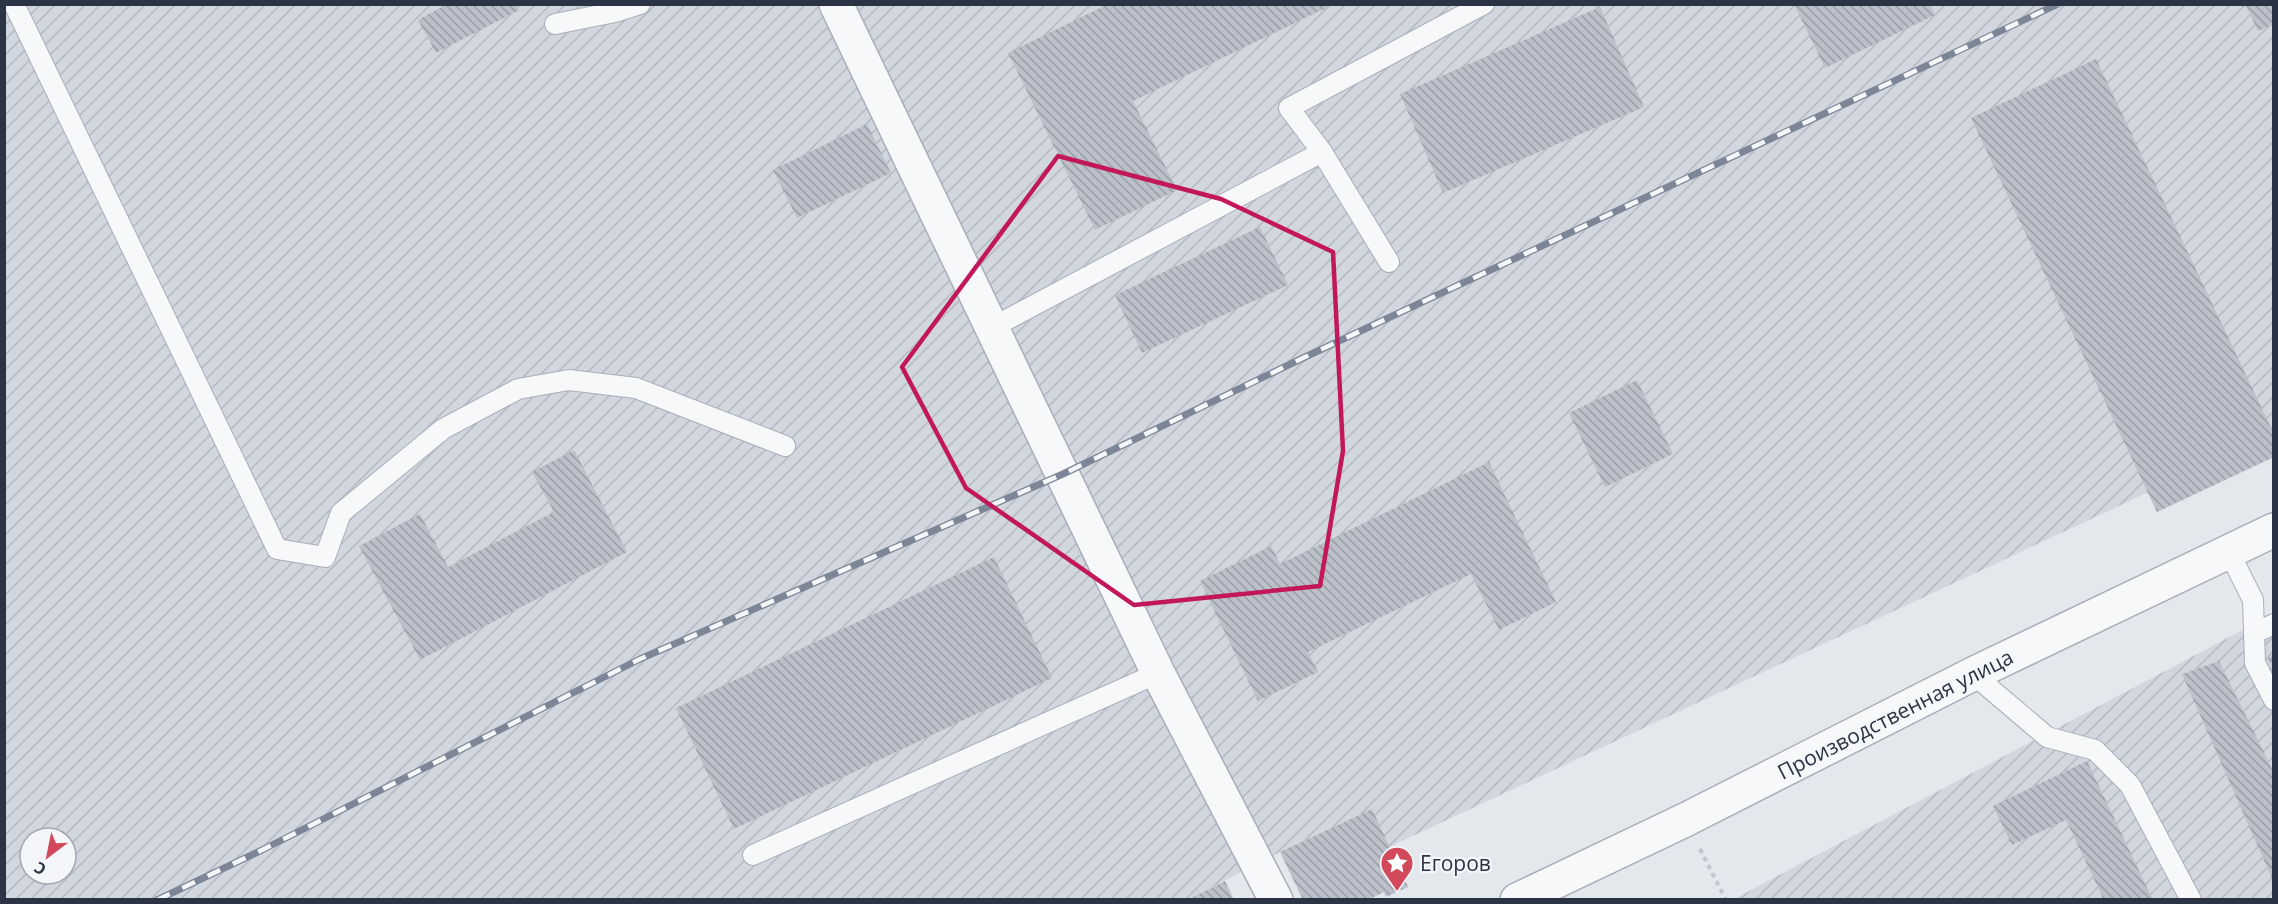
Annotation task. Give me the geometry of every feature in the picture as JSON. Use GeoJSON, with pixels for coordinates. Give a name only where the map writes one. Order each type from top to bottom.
{"type":"FeatureCollection","features":[{"type":"Feature","properties":{"kind":"street"},"geometry":{"type":"LineString","coordinates":[[836,4],[1158,673],[1276,900]]}},
{"type":"Feature","properties":{"kind":"street","name":"Производственная улица"},"geometry":{"type":"LineString","coordinates":[[1517,900],[1685,820],[1973,674],[2274,530]]}},
{"type":"Feature","properties":{"kind":"lane"},"geometry":{"type":"LineString","coordinates":[[14,4],[277,549],[325,557],[341,513],[443,429],[518,389],[569,380],[636,387],[785,446]]}},
{"type":"Feature","properties":{"kind":"lane"},"geometry":{"type":"LineString","coordinates":[[555,24],[615,12],[640,4]]}},
{"type":"Feature","properties":{"kind":"lane"},"geometry":{"type":"LineString","coordinates":[[1389,262],[1322,152],[1288,108],[1484,4]]}},
{"type":"Feature","properties":{"kind":"lane"},"geometry":{"type":"LineString","coordinates":[[993,327],[1322,152]]}},
{"type":"Feature","properties":{"kind":"lane"},"geometry":{"type":"LineString","coordinates":[[2229,552],[2253,600],[2255,663],[2274,700]]}},
{"type":"Feature","properties":{"kind":"lane"},"geometry":{"type":"LineString","coordinates":[[2254,633],[2274,624]]}},
{"type":"Feature","properties":{"kind":"lane"},"geometry":{"type":"LineString","coordinates":[[753,855],[1158,673]]}},
{"type":"Feature","properties":{"kind":"lane"},"geometry":{"type":"LineString","coordinates":[[1973,674],[2047,737],[2095,750],[2130,785],[2191,900]]}},
{"type":"Feature","properties":{"kind":"path"},"geometry":{"type":"LineString","coordinates":[[1685,820],[1726,900]]}},
{"type":"Feature","properties":{"kind":"highlighted area"},"geometry":{"type":"Polygon","coordinates":[[[1058,156],[1221,199],[1333,252],[1343,451],[1320,586],[1134,605],[966,488],[902,367],[1058,156]]]}},
{"type":"Feature","properties":{"kind":"shaded area"},"geometry":{"type":"Polygon","coordinates":[[[5,5],[2273,5],[2273,434],[1389,847],[1372,809],[1280,852],[1187,900],[5,900],[5,5]]]}},
{"type":"Feature","properties":{"kind":"shaded area"},"geometry":{"type":"Polygon","coordinates":[[[2273,614],[2273,899],[1734,899],[2273,614]]]}},
{"type":"Feature","properties":{"kind":"building"},"geometry":{"type":"Polygon","coordinates":[[[447,4],[516,4],[519,10],[436,53],[418,20],[447,4]]]}},
{"type":"Feature","properties":{"kind":"building"},"geometry":{"type":"Polygon","coordinates":[[[1108,4],[1334,4],[1133,101],[1177,190],[1095,230],[1008,53],[1108,4]]]}},
{"type":"Feature","properties":{"kind":"building"},"geometry":{"type":"Polygon","coordinates":[[[1794,4],[1930,4],[1935,15],[1825,68],[1794,4]]]}},
{"type":"Feature","properties":{"kind":"building"},"geometry":{"type":"Polygon","coordinates":[[[2245,4],[2274,4],[2274,24],[2258,31],[2245,4]]]}},
{"type":"Feature","properties":{"kind":"building"},"geometry":{"type":"Polygon","coordinates":[[[1600,7],[1644,107],[1443,193],[1400,94],[1600,7]]]}},
{"type":"Feature","properties":{"kind":"building"},"geometry":{"type":"Polygon","coordinates":[[[2096,59],[2274,434],[2274,457],[2157,512],[1971,118],[2096,59]]]}},
{"type":"Feature","properties":{"kind":"building"},"geometry":{"type":"Polygon","coordinates":[[[867,124],[891,173],[797,218],[773,170],[867,124]]]}},
{"type":"Feature","properties":{"kind":"building"},"geometry":{"type":"Polygon","coordinates":[[[1260,227],[1288,285],[1142,353],[1115,295],[1260,227]]]}},
{"type":"Feature","properties":{"kind":"building"},"geometry":{"type":"Polygon","coordinates":[[[1637,380],[1673,454],[1605,487],[1569,413],[1637,380]]]}},
{"type":"Feature","properties":{"kind":"building"},"geometry":{"type":"Polygon","coordinates":[[[574,450],[627,552],[420,660],[359,546],[420,514],[448,567],[554,512],[532,472],[574,450]]]}},
{"type":"Feature","properties":{"kind":"building"},"geometry":{"type":"Polygon","coordinates":[[[1489,462],[1556,602],[1499,630],[1471,574],[1308,652],[1318,672],[1258,701],[1200,581],[1271,546],[1280,564],[1489,462]]]}},
{"type":"Feature","properties":{"kind":"building"},"geometry":{"type":"Polygon","coordinates":[[[994,557],[1052,678],[734,829],[676,708],[994,557]]]}},
{"type":"Feature","properties":{"kind":"building"},"geometry":{"type":"Polygon","coordinates":[[[2274,655],[2274,668],[2267,659],[2274,655]]]}},
{"type":"Feature","properties":{"kind":"building"},"geometry":{"type":"Polygon","coordinates":[[[2219,661],[2274,773],[2274,883],[2182,674],[2219,661]]]}},
{"type":"Feature","properties":{"kind":"building"},"geometry":{"type":"Polygon","coordinates":[[[2087,761],[2153,900],[2104,900],[2066,820],[2012,845],[1993,806],[2087,761]]]}},
{"type":"Feature","properties":{"kind":"building"},"geometry":{"type":"Polygon","coordinates":[[[1372,809],[1408,887],[1386,897],[1384,892],[1368,900],[1303,900],[1280,852],[1372,809]]]}},
{"type":"Feature","properties":{"kind":"building"},"geometry":{"type":"Polygon","coordinates":[[[1225,881],[1234,900],[1187,900],[1225,881]]]}},
{"type":"Feature","properties":{"kind":"railway"},"geometry":{"type":"LineString","coordinates":[[157,900],[262,850],[640,659],[1063,474],[1305,357],[2058,4]]}},
{"type":"Feature","properties":{"kind":"place","name":"Егоров"},"geometry":{"type":"Point","coordinates":[1397,892]}}]}
